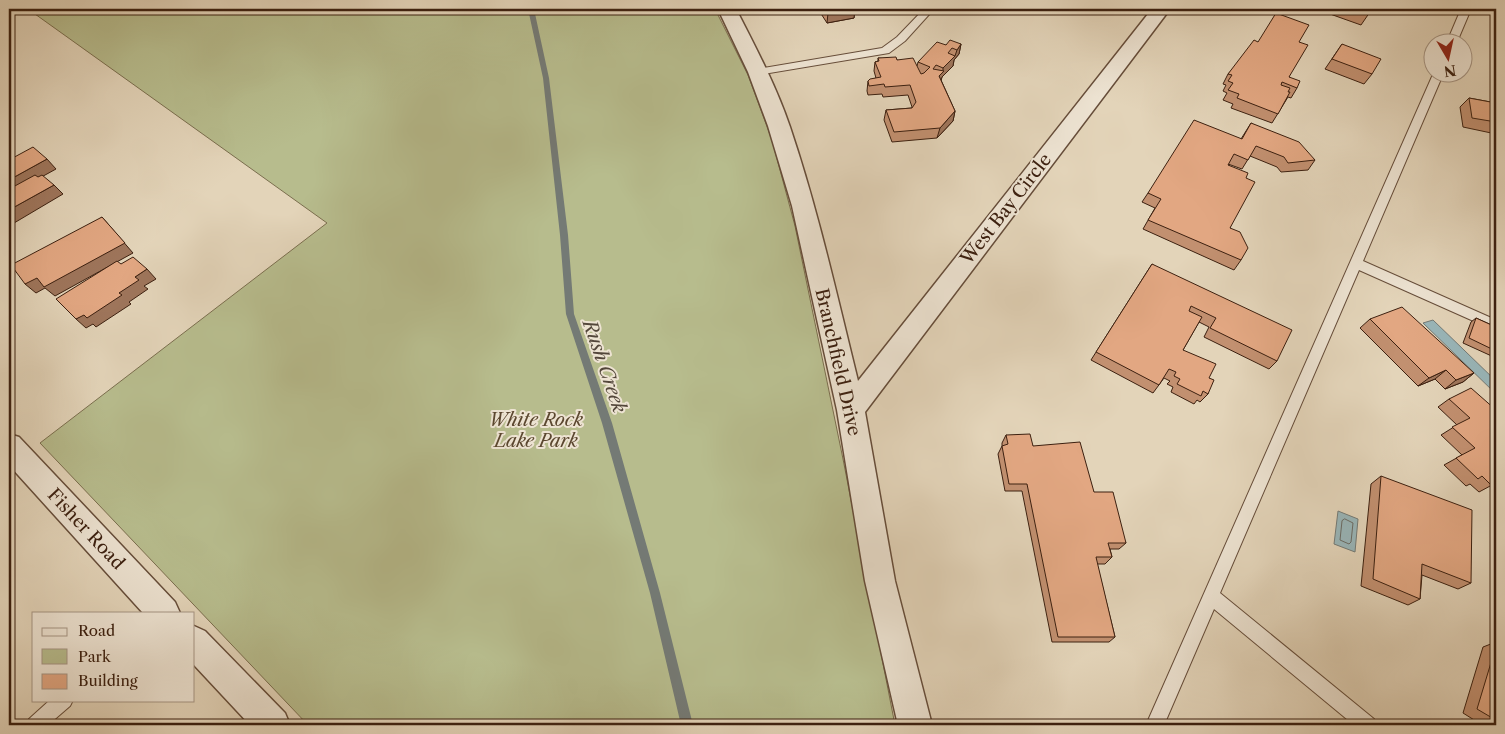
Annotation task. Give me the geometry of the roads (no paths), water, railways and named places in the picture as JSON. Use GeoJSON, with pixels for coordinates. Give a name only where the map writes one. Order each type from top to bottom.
{"type":"FeatureCollection","features":[{"type":"Feature","properties":{"kind":"street","name":"Branchfield Drive"},"geometry":{"type":"LineString","coordinates":[[728,9],[758,72],[780,126],[803,206],[850,410],[880,581],[915,725]]}},
{"type":"Feature","properties":{"kind":"street","name":"West Bay Circle"},"geometry":{"type":"LineString","coordinates":[[850,410],[1161,9]]}},
{"type":"Feature","properties":{"kind":"street","name":"Fisher Road"},"geometry":{"type":"LineString","coordinates":[[9,446],[162,612]]}},
{"type":"Feature","properties":{"kind":"street"},"geometry":{"type":"LineString","coordinates":[[195,643],[273,725]]}},
{"type":"Feature","properties":{"kind":"lane"},"geometry":{"type":"LineString","coordinates":[[758,72],[885,51],[901,38],[929,9]]}},
{"type":"Feature","properties":{"kind":"lane"},"geometry":{"type":"LineString","coordinates":[[1456,32],[1466,9]]}},
{"type":"Feature","properties":{"kind":"lane"},"geometry":{"type":"LineString","coordinates":[[1155,725],[1434,82]]}},
{"type":"Feature","properties":{"kind":"lane"},"geometry":{"type":"LineString","coordinates":[[1355,264],[1496,326]]}},
{"type":"Feature","properties":{"kind":"lane"},"geometry":{"type":"LineString","coordinates":[[1211,596],[1368,725]]}},
{"type":"Feature","properties":{"kind":"lane"},"geometry":{"type":"LineString","coordinates":[[35,725],[62,702]]}},
{"type":"Feature","properties":{"kind":"water"},"geometry":{"type":"Polygon","coordinates":[[[1433,320],[1496,381],[1496,394],[1423,323],[1433,320]]]}},
{"type":"Feature","properties":{"kind":"water"},"geometry":{"type":"Polygon","coordinates":[[[1338,511],[1358,519],[1355,552],[1334,544],[1338,511]]]}},
{"type":"Feature","properties":{"kind":"waterway","name":"Rush Creek"},"geometry":{"type":"LineString","coordinates":[[531,9],[546,78],[564,235],[570,314],[607,423],[655,593],[687,725]]}},
{"type":"Feature","properties":{"kind":"park label","name":"White Rock Lake Park"},"geometry":{"type":"Point","coordinates":[536,430]}}]}
